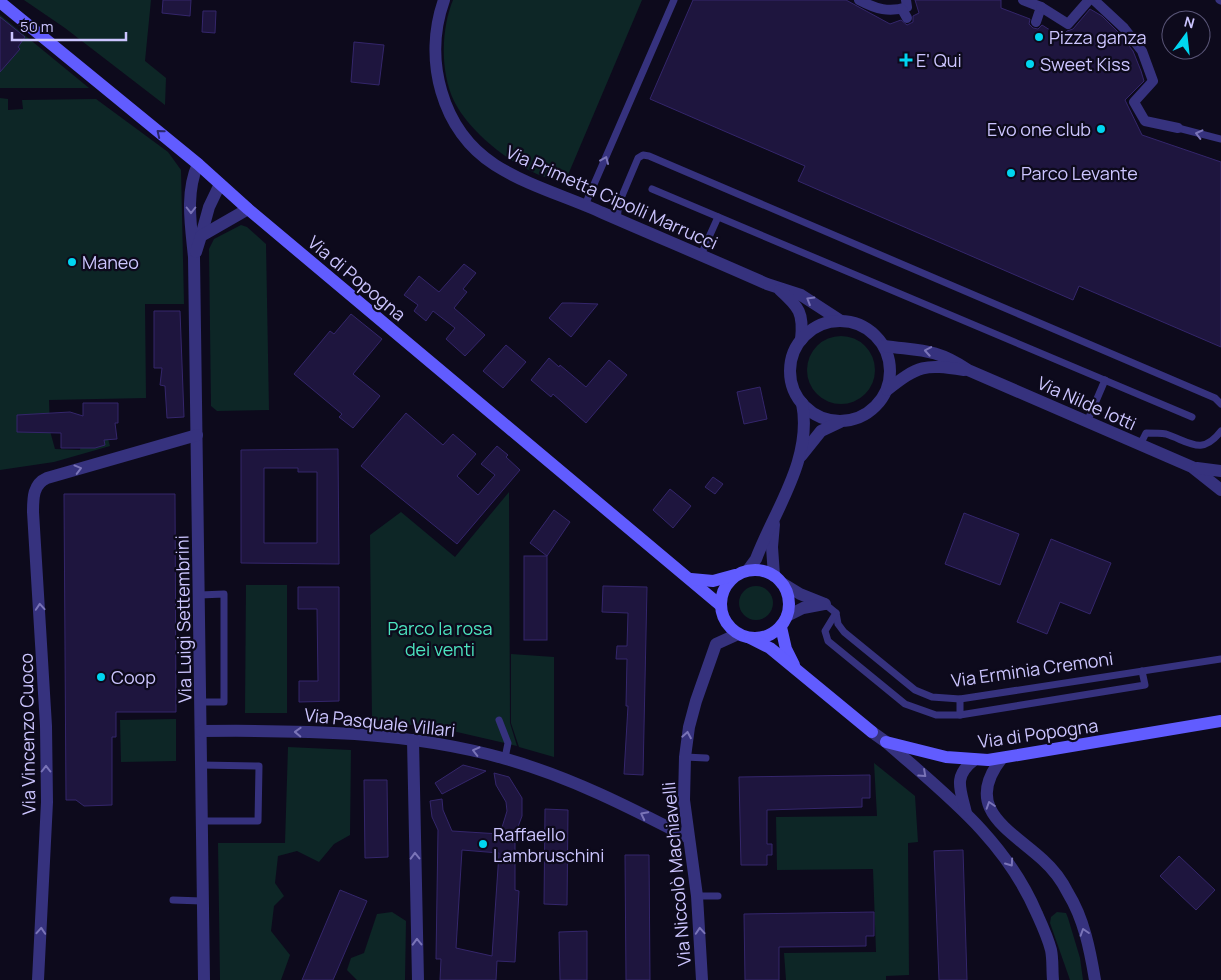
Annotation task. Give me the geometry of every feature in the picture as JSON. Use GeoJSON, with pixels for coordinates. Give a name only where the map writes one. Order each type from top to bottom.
{"type":"FeatureCollection","features":[{"type":"Feature","properties":{"kind":"main road","name":"Via di Popogna"},"geometry":{"type":"LineString","coordinates":[[0,2],[198,164],[248,209],[720,604]]}},
{"type":"Feature","properties":{"kind":"main road"},"geometry":{"type":"LineString","coordinates":[[691,579],[713,581],[742,573],[766,572],[778,580],[789,599],[784,622],[762,638],[750,638],[738,634],[725,622],[720,604],[724,588],[742,573]]}},
{"type":"Feature","properties":{"kind":"main road","name":"Via di Popogna"},"geometry":{"type":"LineString","coordinates":[[784,622],[786,649],[797,669]]}},
{"type":"Feature","properties":{"kind":"main road","name":"Via di Popogna"},"geometry":{"type":"LineString","coordinates":[[750,638],[770,648],[872,732]]}},
{"type":"Feature","properties":{"kind":"main road","name":"Via di Popogna"},"geometry":{"type":"LineString","coordinates":[[886,742],[946,757],[974,760],[1002,758],[1221,721]]}},
{"type":"Feature","properties":{"kind":"street","name":"Via Primetta Cipolli Marrucci"},"geometry":{"type":"LineString","coordinates":[[444,0],[435,35],[435,61],[444,100],[457,125],[479,151],[496,166],[776,287],[801,295],[841,321]]}},
{"type":"Feature","properties":{"kind":"street"},"geometry":{"type":"LineString","coordinates":[[859,0],[871,6],[893,12],[904,4],[907,18]]}},
{"type":"Feature","properties":{"kind":"street"},"geometry":{"type":"LineString","coordinates":[[1023,0],[1041,7],[1068,24],[1089,0]]}},
{"type":"Feature","properties":{"kind":"street"},"geometry":{"type":"LineString","coordinates":[[1094,0],[1124,28],[1142,51],[1154,81],[1130,103],[1146,121],[1178,128]]}},
{"type":"Feature","properties":{"kind":"street"},"geometry":{"type":"LineString","coordinates":[[1036,22],[1041,7]]}},
{"type":"Feature","properties":{"kind":"street","name":"Via Luigi Settembrini"},"geometry":{"type":"LineString","coordinates":[[198,164],[191,188],[191,228],[194,257],[200,595],[204,980]]}},
{"type":"Feature","properties":{"kind":"street","name":"Via Luigi Settembrini"},"geometry":{"type":"LineString","coordinates":[[194,257],[209,207],[220,184]]}},
{"type":"Feature","properties":{"kind":"street"},"geometry":{"type":"LineString","coordinates":[[201,236],[248,209]]}},
{"type":"Feature","properties":{"kind":"street","name":"Via Primetta Cipolli Marrucci"},"geometry":{"type":"LineString","coordinates":[[776,287],[798,307],[802,318],[801,340]]}},
{"type":"Feature","properties":{"kind":"street"},"geometry":{"type":"LineString","coordinates":[[742,573],[756,559],[800,458],[821,431],[844,420],[858,418],[870,411],[880,402],[887,390],[890,366],[884,346],[867,328],[841,321],[827,322],[815,328],[801,340],[792,358],[791,372],[795,392],[802,403],[821,417],[844,420]]}},
{"type":"Feature","properties":{"kind":"street","name":"Via Nilde Iotti"},"geometry":{"type":"LineString","coordinates":[[884,346],[935,352],[954,360],[968,370],[1192,468],[1221,490]]}},
{"type":"Feature","properties":{"kind":"street","name":"Via Nilde Iotti"},"geometry":{"type":"LineString","coordinates":[[887,390],[912,371],[927,366],[968,370]]}},
{"type":"Feature","properties":{"kind":"street"},"geometry":{"type":"LineString","coordinates":[[800,458],[805,425],[802,403]]}},
{"type":"Feature","properties":{"kind":"street","name":"Via Vincenzo Cuoco"},"geometry":{"type":"LineString","coordinates":[[38,980],[47,802],[43,653],[33,512],[36,489],[47,478],[197,435]]}},
{"type":"Feature","properties":{"kind":"street","name":"Via Nilde Iotti"},"geometry":{"type":"LineString","coordinates":[[1192,468],[1221,471]]}},
{"type":"Feature","properties":{"kind":"street"},"geometry":{"type":"LineString","coordinates":[[774,517],[772,547],[778,580]]}},
{"type":"Feature","properties":{"kind":"street","name":"Via Erminia Cremoni"},"geometry":{"type":"LineString","coordinates":[[778,580],[800,594],[825,604]]}},
{"type":"Feature","properties":{"kind":"street"},"geometry":{"type":"LineString","coordinates":[[784,622],[803,608],[825,604]]}},
{"type":"Feature","properties":{"kind":"street","name":"Via Niccolò Machiavelli"},"geometry":{"type":"LineString","coordinates":[[702,980],[697,896],[687,837],[684,800],[686,742],[696,701],[716,644],[738,634]]}},
{"type":"Feature","properties":{"kind":"street","name":"Via Pasquale Villari"},"geometry":{"type":"LineString","coordinates":[[201,731],[334,733],[413,740],[458,747],[505,758],[589,788],[687,837]]}},
{"type":"Feature","properties":{"kind":"street","name":"Via di Popogna"},"geometry":{"type":"LineString","coordinates":[[872,732],[886,742]]}},
{"type":"Feature","properties":{"kind":"street"},"geometry":{"type":"LineString","coordinates":[[413,740],[418,980]]}},
{"type":"Feature","properties":{"kind":"street"},"geometry":{"type":"LineString","coordinates":[[886,742],[966,813],[996,845],[1019,876],[1028,893],[1062,980]]}},
{"type":"Feature","properties":{"kind":"street"},"geometry":{"type":"LineString","coordinates":[[1002,758],[991,772],[987,782],[989,806],[1002,824],[1044,861],[1069,894],[1086,935],[1095,980]]}},
{"type":"Feature","properties":{"kind":"street"},"geometry":{"type":"LineString","coordinates":[[966,813],[959,780],[964,768],[974,760]]}},
{"type":"Feature","properties":{"kind":"street"},"geometry":{"type":"LineString","coordinates":[[1051,950],[1053,980]]}},
{"type":"Feature","properties":{"kind":"lane"},"geometry":{"type":"LineString","coordinates":[[585,205],[674,0]]}},
{"type":"Feature","properties":{"kind":"lane"},"geometry":{"type":"LineString","coordinates":[[1178,128],[1221,139]]}},
{"type":"Feature","properties":{"kind":"lane"},"geometry":{"type":"LineString","coordinates":[[617,219],[619,203],[638,158],[643,155],[649,156],[1215,398],[1221,404]]}},
{"type":"Feature","properties":{"kind":"lane"},"geometry":{"type":"LineString","coordinates":[[652,189],[1192,417]]}},
{"type":"Feature","properties":{"kind":"lane"},"geometry":{"type":"LineString","coordinates":[[701,255],[718,217]]}},
{"type":"Feature","properties":{"kind":"lane"},"geometry":{"type":"LineString","coordinates":[[1087,422],[1105,380]]}},
{"type":"Feature","properties":{"kind":"lane"},"geometry":{"type":"LineString","coordinates":[[1140,445],[1146,433],[1164,434],[1197,446],[1212,443],[1221,431]]}},
{"type":"Feature","properties":{"kind":"lane"},"geometry":{"type":"LineString","coordinates":[[200,595],[224,594],[224,702],[201,702]]}},
{"type":"Feature","properties":{"kind":"lane","name":"Via Erminia Cremoni"},"geometry":{"type":"LineString","coordinates":[[825,604],[836,613],[838,624],[844,632],[915,690],[932,697],[960,699],[1221,659]]}},
{"type":"Feature","properties":{"kind":"lane"},"geometry":{"type":"LineString","coordinates":[[836,613],[825,632],[826,638],[896,698],[923,712],[960,716],[1145,685],[1142,671]]}},
{"type":"Feature","properties":{"kind":"lane"},"geometry":{"type":"LineString","coordinates":[[960,699],[960,716]]}},
{"type":"Feature","properties":{"kind":"lane"},"geometry":{"type":"LineString","coordinates":[[499,720],[508,743],[505,758]]}},
{"type":"Feature","properties":{"kind":"lane"},"geometry":{"type":"LineString","coordinates":[[685,757],[706,758]]}},
{"type":"Feature","properties":{"kind":"lane"},"geometry":{"type":"LineString","coordinates":[[201,766],[259,766],[258,821],[201,821]]}},
{"type":"Feature","properties":{"kind":"lane"},"geometry":{"type":"LineString","coordinates":[[697,896],[718,896]]}},
{"type":"Feature","properties":{"kind":"lane"},"geometry":{"type":"LineString","coordinates":[[173,900],[202,901]]}},
{"type":"Feature","properties":{"kind":"green space"},"geometry":{"type":"Polygon","coordinates":[[[24,0],[151,0],[145,61],[166,78],[165,105],[65,28],[24,0]]]}},
{"type":"Feature","properties":{"kind":"green space"},"geometry":{"type":"Polygon","coordinates":[[[453,0],[642,0],[565,182],[549,179],[517,164],[486,141],[462,115],[449,90],[444,64],[444,37],[453,0]]]}},
{"type":"Feature","properties":{"kind":"green space"},"geometry":{"type":"Polygon","coordinates":[[[0,15],[89,88],[0,88],[0,15]]]}},
{"type":"Feature","properties":{"kind":"green space","name":"Maneo"},"geometry":{"type":"Polygon","coordinates":[[[0,98],[8,99],[8,110],[23,109],[22,100],[96,99],[168,152],[181,170],[184,304],[145,304],[146,398],[49,400],[50,431],[55,449],[80,450],[81,443],[104,425],[110,446],[54,462],[0,470],[0,98]]]}},
{"type":"Feature","properties":{"kind":"green space"},"geometry":{"type":"Polygon","coordinates":[[[241,225],[247,227],[266,244],[269,410],[217,411],[211,406],[209,249],[214,239],[241,225]]]}},
{"type":"Feature","properties":{"kind":"green space"},"geometry":{"type":"Polygon","coordinates":[[[848,336],[860,342],[869,351],[875,363],[873,383],[865,394],[848,404],[834,404],[817,394],[809,383],[807,363],[817,346],[828,338],[848,336]]]}},
{"type":"Feature","properties":{"kind":"green space","name":"Parco la rosa dei venti"},"geometry":{"type":"Polygon","coordinates":[[[509,492],[510,723],[517,746],[444,729],[372,720],[370,535],[401,512],[455,557],[509,492]]]}},
{"type":"Feature","properties":{"kind":"green space"},"geometry":{"type":"Polygon","coordinates":[[[246,585],[287,585],[287,713],[245,713],[246,585]]]}},
{"type":"Feature","properties":{"kind":"green space"},"geometry":{"type":"Polygon","coordinates":[[[756,586],[768,591],[773,603],[768,615],[756,620],[744,615],[739,603],[744,591],[756,586]]]}},
{"type":"Feature","properties":{"kind":"green space"},"geometry":{"type":"Polygon","coordinates":[[[511,654],[554,657],[554,757],[519,747],[511,723],[511,654]]]}},
{"type":"Feature","properties":{"kind":"green space"},"geometry":{"type":"Polygon","coordinates":[[[176,719],[176,761],[121,762],[120,720],[176,719]]]}},
{"type":"Feature","properties":{"kind":"green space"},"geometry":{"type":"Polygon","coordinates":[[[288,747],[351,750],[350,835],[334,844],[319,862],[297,851],[278,856],[275,883],[284,896],[274,906],[271,931],[290,955],[281,980],[220,980],[218,843],[285,843],[288,747]]]}},
{"type":"Feature","properties":{"kind":"green space"},"geometry":{"type":"Polygon","coordinates":[[[874,763],[915,796],[918,842],[908,843],[909,975],[886,976],[886,980],[786,980],[784,953],[876,952],[873,869],[777,870],[776,817],[877,816],[874,763]]]}},
{"type":"Feature","properties":{"kind":"green space"},"geometry":{"type":"Polygon","coordinates":[[[392,912],[406,921],[405,980],[357,980],[347,970],[351,958],[364,953],[377,914],[392,912]]]}},
{"type":"Feature","properties":{"kind":"green space"},"geometry":{"type":"Polygon","coordinates":[[[1057,912],[1066,913],[1068,918],[1080,958],[1083,980],[1070,980],[1050,923],[1051,917],[1057,912]]]}},
{"type":"Feature","properties":{"kind":"building"},"geometry":{"type":"Polygon","coordinates":[[[163,0],[191,0],[190,16],[162,13],[163,0]]]}},
{"type":"Feature","properties":{"kind":"building","name":"Parco Levante"},"geometry":{"type":"Polygon","coordinates":[[[693,0],[846,0],[890,24],[901,20],[907,25],[913,22],[913,16],[919,13],[915,0],[1001,0],[1001,8],[1030,19],[1029,24],[1033,28],[1038,29],[1042,25],[1061,37],[1067,31],[1073,29],[1090,9],[1102,16],[1133,51],[1141,71],[1144,81],[1125,100],[1142,135],[1221,162],[1221,347],[1079,286],[1073,300],[798,181],[805,166],[650,99],[693,0]]]}},
{"type":"Feature","properties":{"kind":"building"},"geometry":{"type":"Polygon","coordinates":[[[203,11],[216,11],[215,33],[202,32],[203,11]]]}},
{"type":"Feature","properties":{"kind":"building"},"geometry":{"type":"Polygon","coordinates":[[[0,17],[25,37],[18,47],[20,49],[0,72],[0,17]]]}},
{"type":"Feature","properties":{"kind":"building"},"geometry":{"type":"Polygon","coordinates":[[[354,42],[384,45],[379,85],[351,82],[354,42]]]}},
{"type":"Feature","properties":{"kind":"building"},"geometry":{"type":"Polygon","coordinates":[[[464,264],[476,273],[463,289],[467,292],[454,308],[485,335],[465,356],[446,339],[455,328],[433,311],[426,321],[414,311],[418,305],[404,295],[419,276],[439,292],[464,264]]]}},
{"type":"Feature","properties":{"kind":"building"},"geometry":{"type":"Polygon","coordinates":[[[562,303],[598,304],[571,337],[549,318],[562,303]]]}},
{"type":"Feature","properties":{"kind":"building"},"geometry":{"type":"Polygon","coordinates":[[[154,311],[180,311],[184,417],[167,418],[165,386],[160,385],[162,368],[154,368],[154,311]]]}},
{"type":"Feature","properties":{"kind":"building"},"geometry":{"type":"Polygon","coordinates":[[[351,314],[382,339],[353,374],[380,396],[353,428],[339,417],[342,414],[294,374],[330,331],[334,334],[351,314]]]}},
{"type":"Feature","properties":{"kind":"building"},"geometry":{"type":"Polygon","coordinates":[[[506,345],[526,362],[503,388],[483,371],[506,345]]]}},
{"type":"Feature","properties":{"kind":"building"},"geometry":{"type":"Polygon","coordinates":[[[549,358],[586,387],[609,360],[627,375],[586,423],[553,394],[551,397],[531,380],[549,358]]]}},
{"type":"Feature","properties":{"kind":"building"},"geometry":{"type":"Polygon","coordinates":[[[760,387],[767,419],[744,424],[737,392],[760,387]]]}},
{"type":"Feature","properties":{"kind":"building"},"geometry":{"type":"Polygon","coordinates":[[[83,403],[118,403],[118,423],[115,423],[117,439],[104,440],[105,445],[95,448],[61,448],[61,433],[17,432],[17,415],[70,412],[83,416],[83,403]]]}},
{"type":"Feature","properties":{"kind":"building"},"geometry":{"type":"Polygon","coordinates":[[[406,413],[443,445],[453,434],[476,454],[457,476],[478,495],[495,475],[481,464],[497,446],[508,455],[506,457],[520,470],[457,544],[361,466],[406,413]]]}},
{"type":"Feature","properties":{"kind":"building"},"geometry":{"type":"Polygon","coordinates":[[[338,449],[339,564],[241,563],[241,450],[338,449]],[[264,468],[264,543],[317,543],[317,472],[298,472],[298,468],[264,468]]]}},
{"type":"Feature","properties":{"kind":"building"},"geometry":{"type":"Polygon","coordinates":[[[713,477],[723,484],[715,494],[705,487],[713,477]]]}},
{"type":"Feature","properties":{"kind":"building"},"geometry":{"type":"Polygon","coordinates":[[[670,489],[691,506],[673,528],[653,510],[670,489]]]}},
{"type":"Feature","properties":{"kind":"building"},"geometry":{"type":"Polygon","coordinates":[[[64,494],[175,494],[176,712],[116,712],[116,737],[112,737],[112,805],[84,806],[76,800],[66,800],[64,494]]]}},
{"type":"Feature","properties":{"kind":"building"},"geometry":{"type":"Polygon","coordinates":[[[554,510],[570,522],[547,556],[530,543],[554,510]]]}},
{"type":"Feature","properties":{"kind":"building"},"geometry":{"type":"Polygon","coordinates":[[[964,513],[1019,534],[1000,585],[945,564],[964,513]]]}},
{"type":"Feature","properties":{"kind":"building"},"geometry":{"type":"Polygon","coordinates":[[[1051,539],[1111,563],[1090,614],[1060,602],[1047,634],[1017,622],[1051,539]]]}},
{"type":"Feature","properties":{"kind":"building"},"geometry":{"type":"Polygon","coordinates":[[[524,556],[547,556],[547,640],[524,640],[524,556]]]}},
{"type":"Feature","properties":{"kind":"building"},"geometry":{"type":"Polygon","coordinates":[[[603,586],[647,587],[643,775],[624,774],[628,706],[626,706],[627,659],[616,659],[617,646],[627,646],[628,613],[602,612],[603,586]]]}},
{"type":"Feature","properties":{"kind":"building"},"geometry":{"type":"Polygon","coordinates":[[[298,587],[339,587],[339,701],[299,702],[299,681],[318,681],[317,609],[298,609],[298,587]]]}},
{"type":"Feature","properties":{"kind":"building"},"geometry":{"type":"Polygon","coordinates":[[[463,765],[486,771],[442,794],[435,783],[463,765]]]}},
{"type":"Feature","properties":{"kind":"building"},"geometry":{"type":"Polygon","coordinates":[[[494,773],[509,777],[522,798],[522,816],[515,835],[515,890],[519,891],[515,962],[497,961],[496,980],[440,980],[441,959],[436,959],[438,830],[432,817],[430,801],[442,799],[443,810],[452,831],[500,834],[507,811],[506,802],[496,785],[494,773]],[[462,850],[456,948],[492,956],[499,853],[462,850]]]}},
{"type":"Feature","properties":{"kind":"building"},"geometry":{"type":"Polygon","coordinates":[[[870,775],[870,798],[862,798],[862,807],[767,810],[767,844],[772,844],[772,855],[767,855],[767,865],[741,865],[739,777],[870,775]]]}},
{"type":"Feature","properties":{"kind":"building"},"geometry":{"type":"Polygon","coordinates":[[[364,780],[387,780],[388,857],[365,858],[364,780]]]}},
{"type":"Feature","properties":{"kind":"building"},"geometry":{"type":"Polygon","coordinates":[[[545,809],[568,810],[567,905],[544,904],[545,809]]]}},
{"type":"Feature","properties":{"kind":"building"},"geometry":{"type":"Polygon","coordinates":[[[963,850],[967,980],[939,980],[934,851],[963,850]]]}},
{"type":"Feature","properties":{"kind":"building"},"geometry":{"type":"Polygon","coordinates":[[[625,855],[649,855],[650,980],[626,980],[625,855]]]}},
{"type":"Feature","properties":{"kind":"building"},"geometry":{"type":"Polygon","coordinates":[[[1179,856],[1215,890],[1196,910],[1160,876],[1179,856]]]}},
{"type":"Feature","properties":{"kind":"building"},"geometry":{"type":"Polygon","coordinates":[[[340,890],[367,901],[333,980],[302,980],[340,890]]]}},
{"type":"Feature","properties":{"kind":"building"},"geometry":{"type":"Polygon","coordinates":[[[874,912],[874,936],[866,936],[866,946],[779,947],[779,980],[745,980],[744,914],[874,912]]]}},
{"type":"Feature","properties":{"kind":"building"},"geometry":{"type":"Polygon","coordinates":[[[587,931],[587,980],[560,980],[559,932],[587,931]]]}},
{"type":"Feature","properties":{"kind":"place","name":"Pizza ganza"},"geometry":{"type":"Point","coordinates":[1039,37]}},
{"type":"Feature","properties":{"kind":"place","name":"E' Qui"},"geometry":{"type":"Point","coordinates":[906,60]}},
{"type":"Feature","properties":{"kind":"place","name":"Sweet Kiss"},"geometry":{"type":"Point","coordinates":[1030,64]}},
{"type":"Feature","properties":{"kind":"place","name":"Evo one club"},"geometry":{"type":"Point","coordinates":[1101,129]}},
{"type":"Feature","properties":{"kind":"place","name":"Parco Levante"},"geometry":{"type":"Point","coordinates":[1011,173]}},
{"type":"Feature","properties":{"kind":"place","name":"Maneo"},"geometry":{"type":"Point","coordinates":[72,262]}},
{"type":"Feature","properties":{"kind":"place","name":"Coop"},"geometry":{"type":"Point","coordinates":[101,677]}},
{"type":"Feature","properties":{"kind":"place","name":"Raffaello Lambruschini"},"geometry":{"type":"Point","coordinates":[483,844]}}]}
